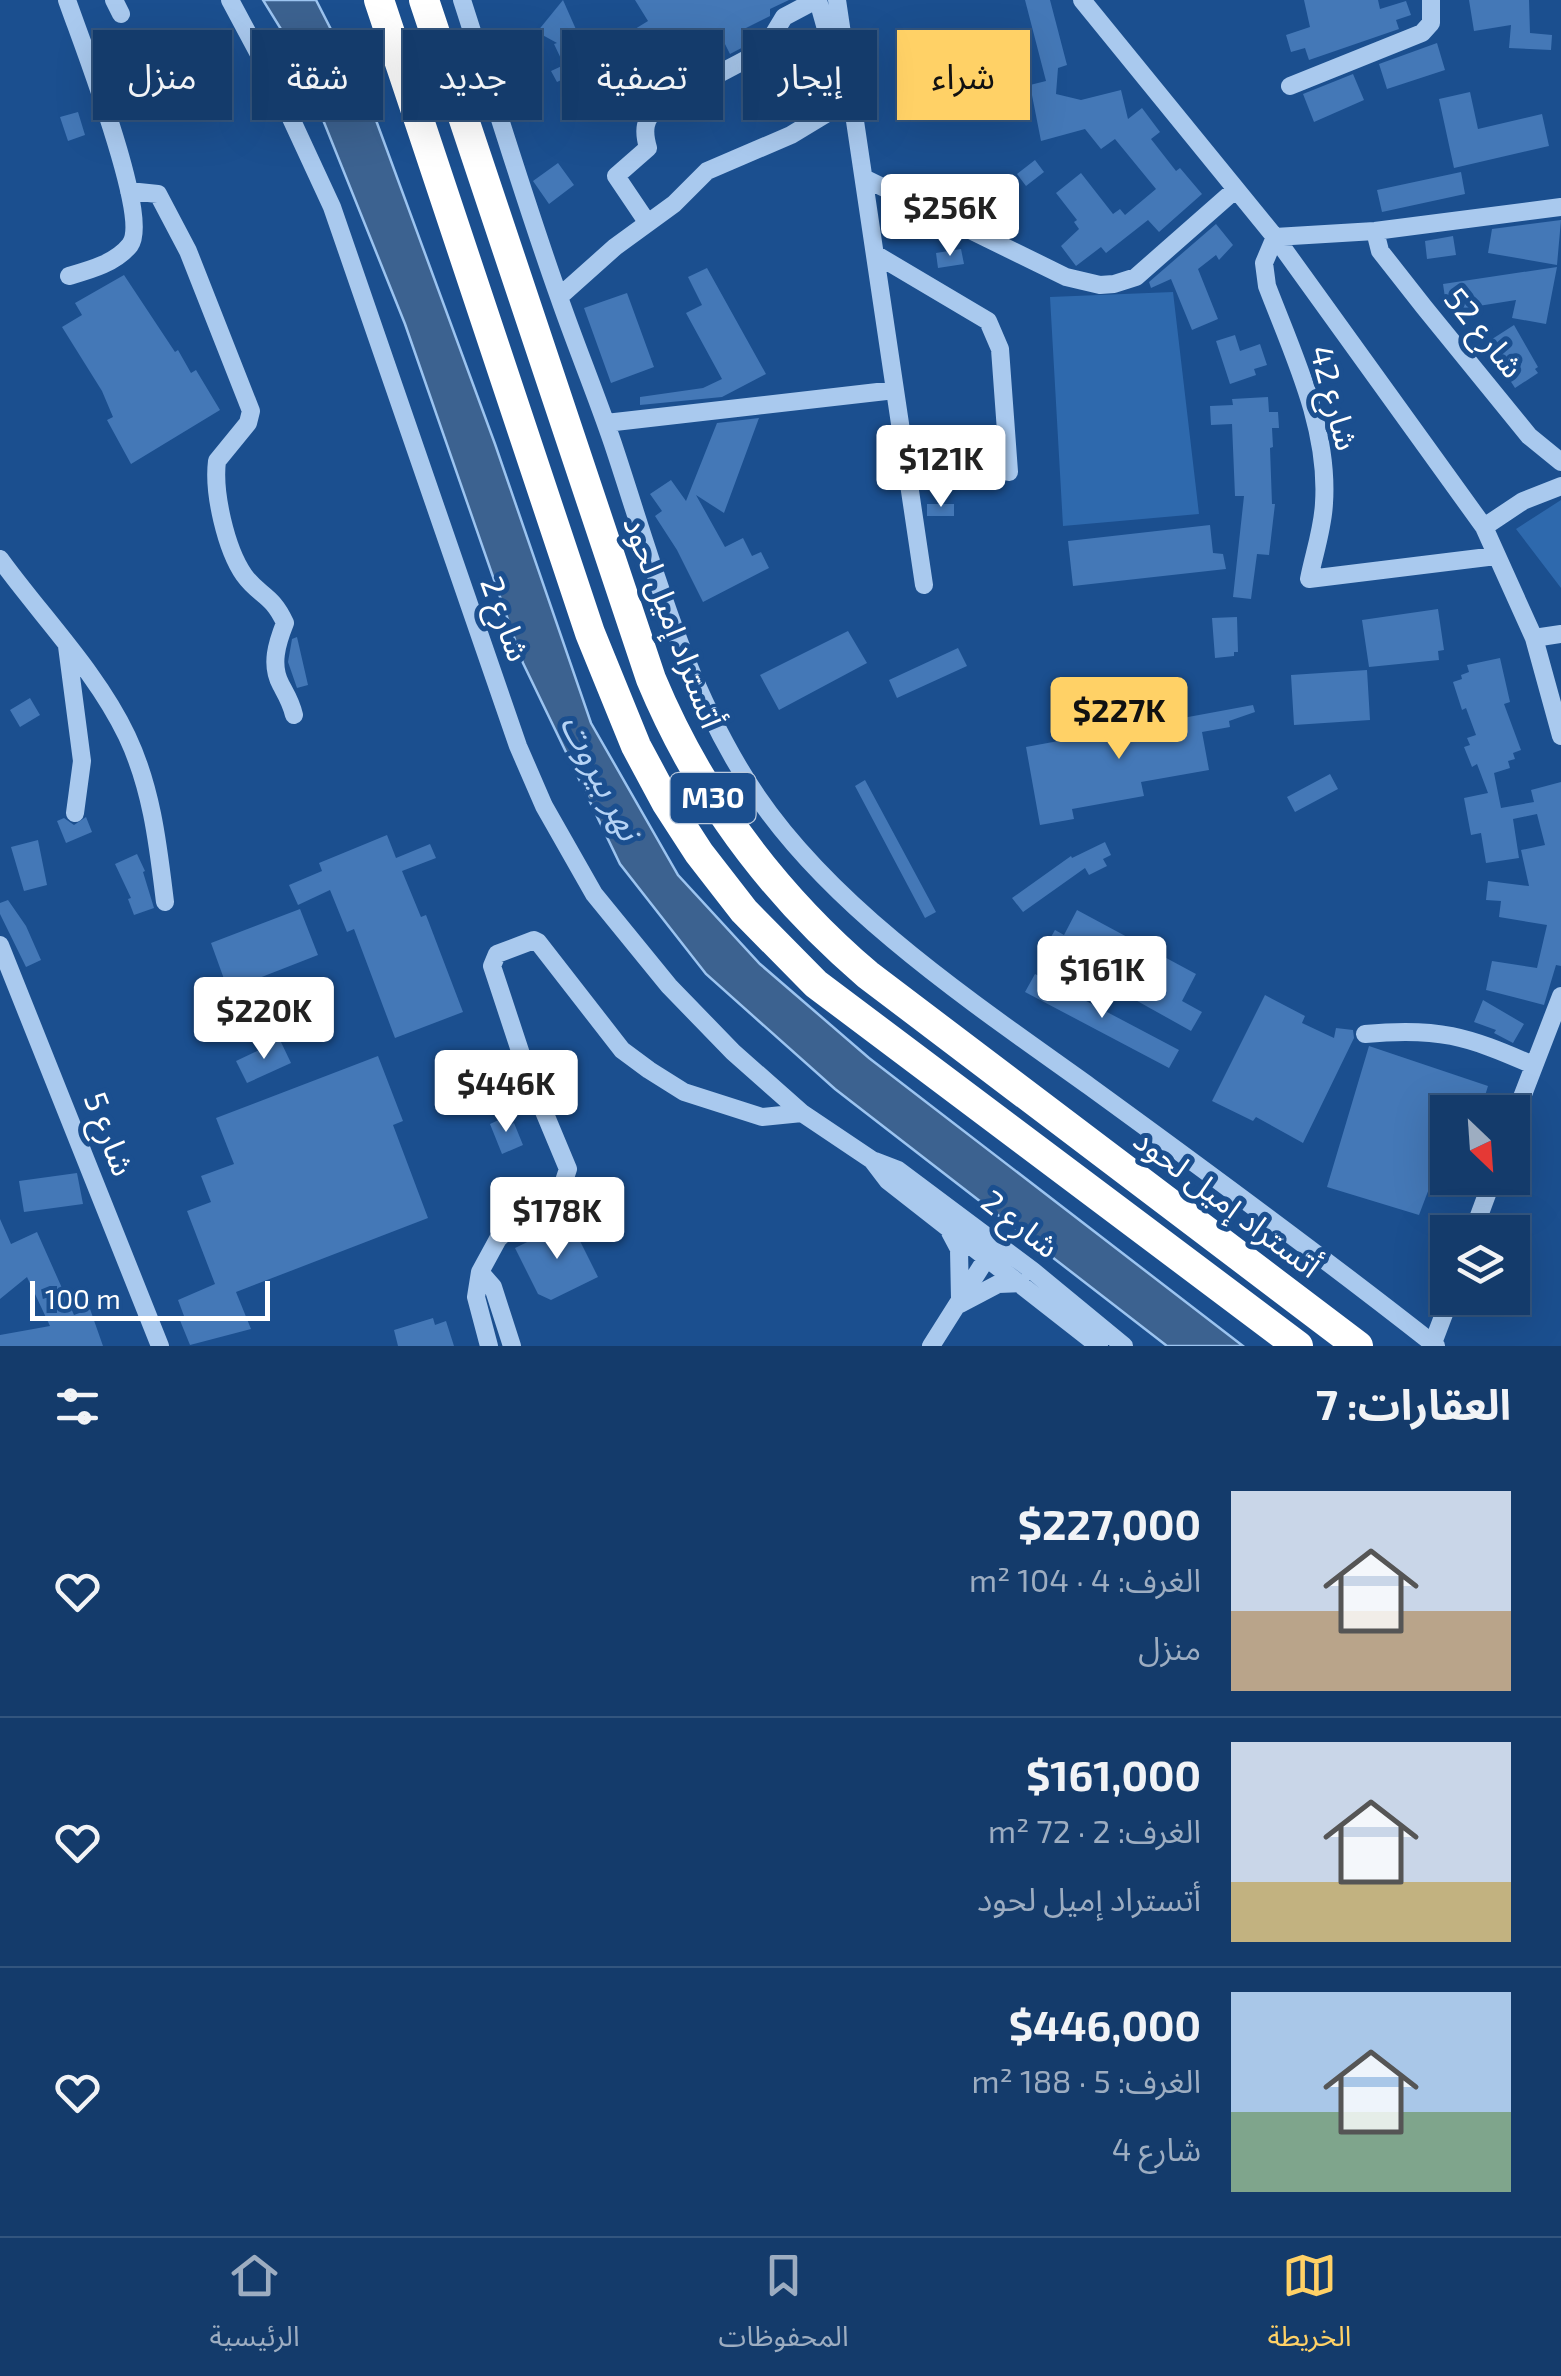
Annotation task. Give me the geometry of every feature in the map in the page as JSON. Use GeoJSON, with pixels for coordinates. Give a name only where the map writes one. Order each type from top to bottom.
{"type":"FeatureCollection","features":[{"type":"Feature","properties":{"kind":"highway","name":"M30"},"geometry":{"type":"LineString","coordinates":[[379,0],[590,633],[636,746],[699,853],[756,924],[816,984],[1298,1346]]}},
{"type":"Feature","properties":{"kind":"highway","name":"أتستراد إميل لحود"},"geometry":{"type":"LineString","coordinates":[[424,0],[651,679],[687,755],[726,818],[789,898],[868,974],[1358,1346]]}},
{"type":"Feature","properties":{"kind":"street"},"geometry":{"type":"LineString","coordinates":[[67,0],[112,127],[136,227],[132,243],[104,264],[69,276]]}},
{"type":"Feature","properties":{"kind":"street","name":"شارع 2"},"geometry":{"type":"LineString","coordinates":[[230,0],[276,86],[332,207],[518,746],[544,806],[594,894],[669,986],[734,1052],[802,1112],[872,1160],[898,1170],[991,1250],[1021,1283],[1099,1346]]}},
{"type":"Feature","properties":{"kind":"street"},"geometry":{"type":"LineString","coordinates":[[462,0],[559,297],[606,423],[692,680],[757,797],[804,856],[857,907],[967,998],[1212,1175],[1435,1345],[1445,1315]]}},
{"type":"Feature","properties":{"kind":"street"},"geometry":{"type":"LineString","coordinates":[[559,297],[674,204],[707,172],[791,135],[834,106],[836,80],[817,0],[780,8],[764,50],[658,106],[650,114],[644,132],[648,148],[616,176],[647,222]]}},
{"type":"Feature","properties":{"kind":"street"},"geometry":{"type":"LineString","coordinates":[[838,0],[924,585]]}},
{"type":"Feature","properties":{"kind":"street"},"geometry":{"type":"LineString","coordinates":[[1082,0],[1275,237],[1484,527],[1534,638],[1561,736]]}},
{"type":"Feature","properties":{"kind":"street"},"geometry":{"type":"LineString","coordinates":[[1290,86],[1422,34],[1431,23],[1431,0]]}},
{"type":"Feature","properties":{"kind":"street"},"geometry":{"type":"LineString","coordinates":[[864,178],[1066,277],[1100,285],[1136,277],[1236,189]]}},
{"type":"Feature","properties":{"kind":"street"},"geometry":{"type":"LineString","coordinates":[[129,191],[158,194],[188,251],[250,411],[248,424],[217,462],[218,503],[244,576],[276,603],[285,623],[275,648],[276,670],[294,715]]}},
{"type":"Feature","properties":{"kind":"street"},"geometry":{"type":"LineString","coordinates":[[1275,237],[1375,232],[1561,207]]}},
{"type":"Feature","properties":{"kind":"street","name":"شارع 52"},"geometry":{"type":"LineString","coordinates":[[1375,232],[1380,251],[1530,436],[1557,450]]}},
{"type":"Feature","properties":{"kind":"street","name":"شارع 42"},"geometry":{"type":"LineString","coordinates":[[1275,237],[1264,263],[1267,286],[1317,425],[1323,465],[1324,504],[1310,579],[1496,556]]}},
{"type":"Feature","properties":{"kind":"street"},"geometry":{"type":"LineString","coordinates":[[875,254],[988,320],[1000,349],[1009,472]]}},
{"type":"Feature","properties":{"kind":"street"},"geometry":{"type":"LineString","coordinates":[[606,423],[895,390]]}},
{"type":"Feature","properties":{"kind":"street"},"geometry":{"type":"LineString","coordinates":[[1484,527],[1523,501],[1561,486]]}},
{"type":"Feature","properties":{"kind":"street"},"geometry":{"type":"LineString","coordinates":[[0,559],[67,646],[126,734],[156,829],[165,902]]}},
{"type":"Feature","properties":{"kind":"street"},"geometry":{"type":"LineString","coordinates":[[1534,638],[1561,634]]}},
{"type":"Feature","properties":{"kind":"street"},"geometry":{"type":"LineString","coordinates":[[67,646],[82,761],[75,813]]}},
{"type":"Feature","properties":{"kind":"street"},"geometry":{"type":"LineString","coordinates":[[489,1346],[476,1297],[480,1272],[498,1239],[515,1222],[548,1203],[567,1179],[564,1155],[529,1077],[492,966],[496,954],[534,940],[538,942],[622,1050],[684,1092],[762,1118],[802,1112]]}},
{"type":"Feature","properties":{"kind":"street","name":"شارع 5"},"geometry":{"type":"LineString","coordinates":[[0,944],[160,1346]]}},
{"type":"Feature","properties":{"kind":"street"},"geometry":{"type":"LineString","coordinates":[[1522,1095],[1561,996]]}},
{"type":"Feature","properties":{"kind":"street"},"geometry":{"type":"LineString","coordinates":[[1365,1034],[1412,1029],[1455,1035],[1533,1066]]}},
{"type":"Feature","properties":{"kind":"street","name":"شارع 2"},"geometry":{"type":"LineString","coordinates":[[872,1160],[888,1181],[1124,1346]]}},
{"type":"Feature","properties":{"kind":"street"},"geometry":{"type":"LineString","coordinates":[[941,1220],[959,1249],[958,1304]]}},
{"type":"Feature","properties":{"kind":"street"},"geometry":{"type":"LineString","coordinates":[[931,1346],[991,1250]]}},
{"type":"Feature","properties":{"kind":"street"},"geometry":{"type":"LineString","coordinates":[[480,1272],[494,1287],[512,1346]]}},
{"type":"Feature","properties":{"kind":"street"},"geometry":{"type":"LineString","coordinates":[[958,1304],[998,1284],[1021,1283]]}},
{"type":"Feature","properties":{"kind":"shaded area"},"geometry":{"type":"Polygon","coordinates":[[[1173,292],[1199,514],[1063,526],[1050,297],[1173,292]]]}},
{"type":"Feature","properties":{"kind":"shaded area"},"geometry":{"type":"Polygon","coordinates":[[[1561,500],[1561,588],[1516,529],[1561,500]]]}},
{"type":"Feature","properties":{"kind":"water"},"geometry":{"type":"Polygon","coordinates":[[[263,0],[316,0],[331,30],[282,30],[263,0]]]}},
{"type":"Feature","properties":{"kind":"water","name":"نهر بيروت"},"geometry":{"type":"Polygon","coordinates":[[[323,120],[376,120],[495,444],[591,723],[678,875],[760,964],[869,1058],[1243,1346],[1167,1346],[835,1089],[706,974],[620,864],[523,663],[405,324],[323,120]]]}},
{"type":"Feature","properties":{"kind":"building"},"geometry":{"type":"Polygon","coordinates":[[[563,0],[576,30],[562,30],[562,61],[554,44],[557,43],[539,30],[563,0]]]}},
{"type":"Feature","properties":{"kind":"building"},"geometry":{"type":"Polygon","coordinates":[[[635,0],[789,0],[770,9],[770,16],[743,30],[743,47],[730,54],[723,43],[723,30],[636,30],[648,21],[635,0]]]}},
{"type":"Feature","properties":{"kind":"building"},"geometry":{"type":"Polygon","coordinates":[[[1025,0],[1050,0],[1067,65],[1058,68],[1056,94],[1081,100],[1121,90],[1128,119],[1142,108],[1160,132],[1151,139],[1176,171],[1180,168],[1202,194],[1159,232],[1148,220],[1106,253],[1101,247],[1076,266],[1061,246],[1079,229],[1074,222],[1077,220],[1056,193],[1081,173],[1113,214],[1120,209],[1125,215],[1156,189],[1115,139],[1101,149],[1085,129],[1041,141],[1030,85],[1046,81],[1025,0]]]}},
{"type":"Feature","properties":{"kind":"building"},"geometry":{"type":"Polygon","coordinates":[[[1304,0],[1378,0],[1380,9],[1406,1],[1411,15],[1396,20],[1399,29],[1309,60],[1305,48],[1291,52],[1286,35],[1310,27],[1304,0]]]}},
{"type":"Feature","properties":{"kind":"building"},"geometry":{"type":"Polygon","coordinates":[[[1469,0],[1529,0],[1530,33],[1552,35],[1551,50],[1509,48],[1511,25],[1474,31],[1469,0]]]}},
{"type":"Feature","properties":{"kind":"building"},"geometry":{"type":"Polygon","coordinates":[[[1437,43],[1445,70],[1387,89],[1379,64],[1437,43]]]}},
{"type":"Feature","properties":{"kind":"building"},"geometry":{"type":"Polygon","coordinates":[[[562,66],[562,80],[557,82],[551,71],[562,66]]]}},
{"type":"Feature","properties":{"kind":"building"},"geometry":{"type":"Polygon","coordinates":[[[1353,74],[1364,100],[1314,122],[1303,94],[1353,74]]]}},
{"type":"Feature","properties":{"kind":"building"},"geometry":{"type":"Polygon","coordinates":[[[1470,92],[1478,129],[1542,114],[1549,146],[1454,168],[1439,99],[1470,92]]]}},
{"type":"Feature","properties":{"kind":"building"},"geometry":{"type":"Polygon","coordinates":[[[78,112],[85,135],[68,141],[60,117],[78,112]]]}},
{"type":"Feature","properties":{"kind":"building"},"geometry":{"type":"Polygon","coordinates":[[[1035,160],[1044,172],[1026,186],[1017,174],[1035,160]]]}},
{"type":"Feature","properties":{"kind":"building"},"geometry":{"type":"Polygon","coordinates":[[[558,163],[574,185],[549,204],[533,181],[558,163]]]}},
{"type":"Feature","properties":{"kind":"building"},"geometry":{"type":"Polygon","coordinates":[[[1461,172],[1465,194],[1382,212],[1377,190],[1461,172]]]}},
{"type":"Feature","properties":{"kind":"building"},"geometry":{"type":"Polygon","coordinates":[[[1561,220],[1557,265],[1488,253],[1492,229],[1561,220]]]}},
{"type":"Feature","properties":{"kind":"building"},"geometry":{"type":"Polygon","coordinates":[[[1216,224],[1233,245],[1219,260],[1216,255],[1198,269],[1218,319],[1192,330],[1171,279],[1151,288],[1149,282],[1216,224]]]}},
{"type":"Feature","properties":{"kind":"building"},"geometry":{"type":"Polygon","coordinates":[[[1453,236],[1456,255],[1427,259],[1425,241],[1453,236]]]}},
{"type":"Feature","properties":{"kind":"building"},"geometry":{"type":"Polygon","coordinates":[[[961,249],[964,264],[938,268],[936,253],[961,249]]]}},
{"type":"Feature","properties":{"kind":"building"},"geometry":{"type":"Polygon","coordinates":[[[1557,267],[1546,324],[1512,318],[1516,300],[1447,311],[1443,284],[1557,267]]]}},
{"type":"Feature","properties":{"kind":"building"},"geometry":{"type":"Polygon","coordinates":[[[707,268],[766,374],[722,397],[640,405],[640,397],[703,388],[722,379],[686,313],[702,305],[688,277],[707,268]]]}},
{"type":"Feature","properties":{"kind":"building"},"geometry":{"type":"Polygon","coordinates":[[[124,275],[175,352],[178,350],[191,373],[196,370],[220,410],[131,464],[107,420],[113,417],[102,391],[62,327],[82,315],[75,303],[124,275]]]}},
{"type":"Feature","properties":{"kind":"building"},"geometry":{"type":"Polygon","coordinates":[[[627,293],[654,367],[611,383],[584,308],[627,293]]]}},
{"type":"Feature","properties":{"kind":"building"},"geometry":{"type":"Polygon","coordinates":[[[1514,325],[1538,367],[1538,373],[1515,388],[1486,343],[1514,325]]]}},
{"type":"Feature","properties":{"kind":"building"},"geometry":{"type":"Polygon","coordinates":[[[1235,335],[1240,351],[1260,344],[1267,365],[1254,369],[1256,375],[1230,384],[1216,341],[1235,335]]]}},
{"type":"Feature","properties":{"kind":"building"},"geometry":{"type":"Polygon","coordinates":[[[1268,397],[1269,412],[1278,412],[1279,428],[1272,428],[1270,448],[1275,504],[1269,555],[1257,554],[1251,599],[1233,597],[1244,496],[1235,496],[1232,424],[1211,425],[1210,406],[1233,405],[1232,399],[1268,397]]]}},
{"type":"Feature","properties":{"kind":"building"},"geometry":{"type":"Polygon","coordinates":[[[759,418],[724,513],[696,495],[725,547],[743,538],[752,556],[761,552],[769,568],[703,602],[655,516],[662,511],[650,494],[671,480],[686,501],[717,423],[759,418]]]}},
{"type":"Feature","properties":{"kind":"building"},"geometry":{"type":"Polygon","coordinates":[[[927,504],[954,504],[954,516],[927,516],[927,504]]]}},
{"type":"Feature","properties":{"kind":"building"},"geometry":{"type":"Polygon","coordinates":[[[1210,525],[1213,553],[1223,554],[1226,569],[1073,586],[1068,541],[1210,525]]]}},
{"type":"Feature","properties":{"kind":"building"},"geometry":{"type":"Polygon","coordinates":[[[1438,609],[1444,650],[1438,651],[1439,660],[1369,667],[1362,620],[1438,609]]]}},
{"type":"Feature","properties":{"kind":"building"},"geometry":{"type":"Polygon","coordinates":[[[1237,617],[1238,652],[1215,658],[1212,618],[1237,617]]]}},
{"type":"Feature","properties":{"kind":"building"},"geometry":{"type":"Polygon","coordinates":[[[848,631],[867,663],[779,710],[760,675],[848,631]]]}},
{"type":"Feature","properties":{"kind":"building"},"geometry":{"type":"Polygon","coordinates":[[[297,637],[308,685],[297,688],[288,662],[292,639],[297,637]]]}},
{"type":"Feature","properties":{"kind":"building"},"geometry":{"type":"Polygon","coordinates":[[[958,648],[967,666],[897,698],[889,680],[958,648]]]}},
{"type":"Feature","properties":{"kind":"building"},"geometry":{"type":"Polygon","coordinates":[[[1500,658],[1510,702],[1504,704],[1521,750],[1508,761],[1510,768],[1494,773],[1501,808],[1534,802],[1531,790],[1561,782],[1561,966],[1556,965],[1544,1005],[1486,990],[1492,961],[1537,968],[1547,925],[1499,917],[1501,901],[1486,900],[1488,881],[1529,886],[1521,850],[1545,845],[1537,814],[1513,819],[1519,858],[1486,863],[1481,833],[1471,835],[1464,798],[1488,793],[1477,764],[1472,767],[1464,747],[1470,745],[1467,738],[1476,735],[1453,682],[1469,672],[1467,665],[1500,658]]]}},
{"type":"Feature","properties":{"kind":"building"},"geometry":{"type":"Polygon","coordinates":[[[1367,670],[1370,720],[1294,725],[1291,675],[1367,670]]]}},
{"type":"Feature","properties":{"kind":"building"},"geometry":{"type":"Polygon","coordinates":[[[30,698],[40,715],[20,727],[10,710],[30,698]]]}},
{"type":"Feature","properties":{"kind":"building"},"geometry":{"type":"Polygon","coordinates":[[[1253,705],[1255,712],[1229,721],[1230,727],[1202,732],[1209,770],[1141,782],[1144,796],[1072,809],[1074,819],[1040,825],[1026,747],[1253,705]]]}},
{"type":"Feature","properties":{"kind":"building"},"geometry":{"type":"Polygon","coordinates":[[[1330,774],[1338,789],[1295,812],[1287,797],[1330,774]]]}},
{"type":"Feature","properties":{"kind":"building"},"geometry":{"type":"Polygon","coordinates":[[[865,780],[936,912],[925,918],[855,786],[865,780]]]}},
{"type":"Feature","properties":{"kind":"building"},"geometry":{"type":"Polygon","coordinates":[[[86,817],[92,832],[66,843],[57,821],[64,818],[74,825],[86,817]]]}},
{"type":"Feature","properties":{"kind":"building"},"geometry":{"type":"Polygon","coordinates":[[[387,835],[396,858],[430,844],[436,858],[402,871],[421,917],[426,915],[463,1012],[395,1038],[354,929],[347,932],[330,890],[298,905],[289,885],[322,871],[319,863],[387,835]]]}},
{"type":"Feature","properties":{"kind":"building"},"geometry":{"type":"Polygon","coordinates":[[[38,840],[47,885],[24,891],[11,847],[38,840]]]}},
{"type":"Feature","properties":{"kind":"building"},"geometry":{"type":"Polygon","coordinates":[[[1105,842],[1111,855],[1103,859],[1107,866],[1089,875],[1085,868],[1023,912],[1012,898],[1071,856],[1105,842]]]}},
{"type":"Feature","properties":{"kind":"building"},"geometry":{"type":"Polygon","coordinates":[[[137,854],[154,908],[134,915],[128,899],[131,898],[115,864],[137,854]]]}},
{"type":"Feature","properties":{"kind":"building"},"geometry":{"type":"Polygon","coordinates":[[[8,900],[26,926],[41,960],[26,967],[0,914],[0,903],[8,900]]]}},
{"type":"Feature","properties":{"kind":"building"},"geometry":{"type":"Polygon","coordinates":[[[300,909],[318,955],[228,990],[211,943],[300,909]]]}},
{"type":"Feature","properties":{"kind":"building"},"geometry":{"type":"Polygon","coordinates":[[[1077,910],[1196,974],[1182,1001],[1202,1012],[1191,1031],[1044,949],[1055,930],[1064,935],[1077,910]]]}},
{"type":"Feature","properties":{"kind":"building"},"geometry":{"type":"Polygon","coordinates":[[[1035,974],[1179,1050],[1169,1068],[1025,992],[1035,974]]]}},
{"type":"Feature","properties":{"kind":"building"},"geometry":{"type":"Polygon","coordinates":[[[1265,995],[1305,1016],[1302,1023],[1334,1038],[1336,1028],[1353,1030],[1354,1038],[1303,1143],[1256,1117],[1253,1121],[1212,1101],[1265,995]]]}},
{"type":"Feature","properties":{"kind":"building"},"geometry":{"type":"Polygon","coordinates":[[[1483,1000],[1524,1024],[1513,1043],[1494,1033],[1496,1030],[1474,1022],[1483,1000]]]}},
{"type":"Feature","properties":{"kind":"building"},"geometry":{"type":"Polygon","coordinates":[[[280,1040],[291,1063],[247,1083],[236,1061],[280,1040]]]}},
{"type":"Feature","properties":{"kind":"building"},"geometry":{"type":"Polygon","coordinates":[[[1369,1046],[1488,1086],[1485,1095],[1430,1095],[1430,1186],[1419,1215],[1327,1187],[1369,1046]]]}},
{"type":"Feature","properties":{"kind":"building"},"geometry":{"type":"Polygon","coordinates":[[[378,1056],[403,1121],[393,1125],[428,1218],[236,1292],[251,1329],[190,1345],[179,1318],[184,1316],[178,1300],[215,1284],[187,1211],[211,1202],[201,1176],[234,1164],[216,1118],[378,1056]]]}},
{"type":"Feature","properties":{"kind":"building"},"geometry":{"type":"Polygon","coordinates":[[[505,1117],[509,1125],[514,1123],[523,1145],[502,1154],[490,1124],[505,1117]]]}},
{"type":"Feature","properties":{"kind":"building"},"geometry":{"type":"Polygon","coordinates":[[[77,1173],[83,1204],[24,1212],[19,1181],[77,1173]]]}},
{"type":"Feature","properties":{"kind":"building"},"geometry":{"type":"Polygon","coordinates":[[[0,1219],[11,1244],[37,1232],[74,1315],[90,1309],[103,1346],[0,1346],[0,1335],[50,1326],[27,1277],[0,1299],[0,1219]]]}},
{"type":"Feature","properties":{"kind":"building"},"geometry":{"type":"Polygon","coordinates":[[[570,1221],[598,1277],[551,1300],[538,1294],[515,1248],[570,1221]]]}},
{"type":"Feature","properties":{"kind":"building"},"geometry":{"type":"Polygon","coordinates":[[[433,1318],[435,1325],[446,1321],[454,1346],[398,1346],[394,1330],[433,1318]]]}}]}
